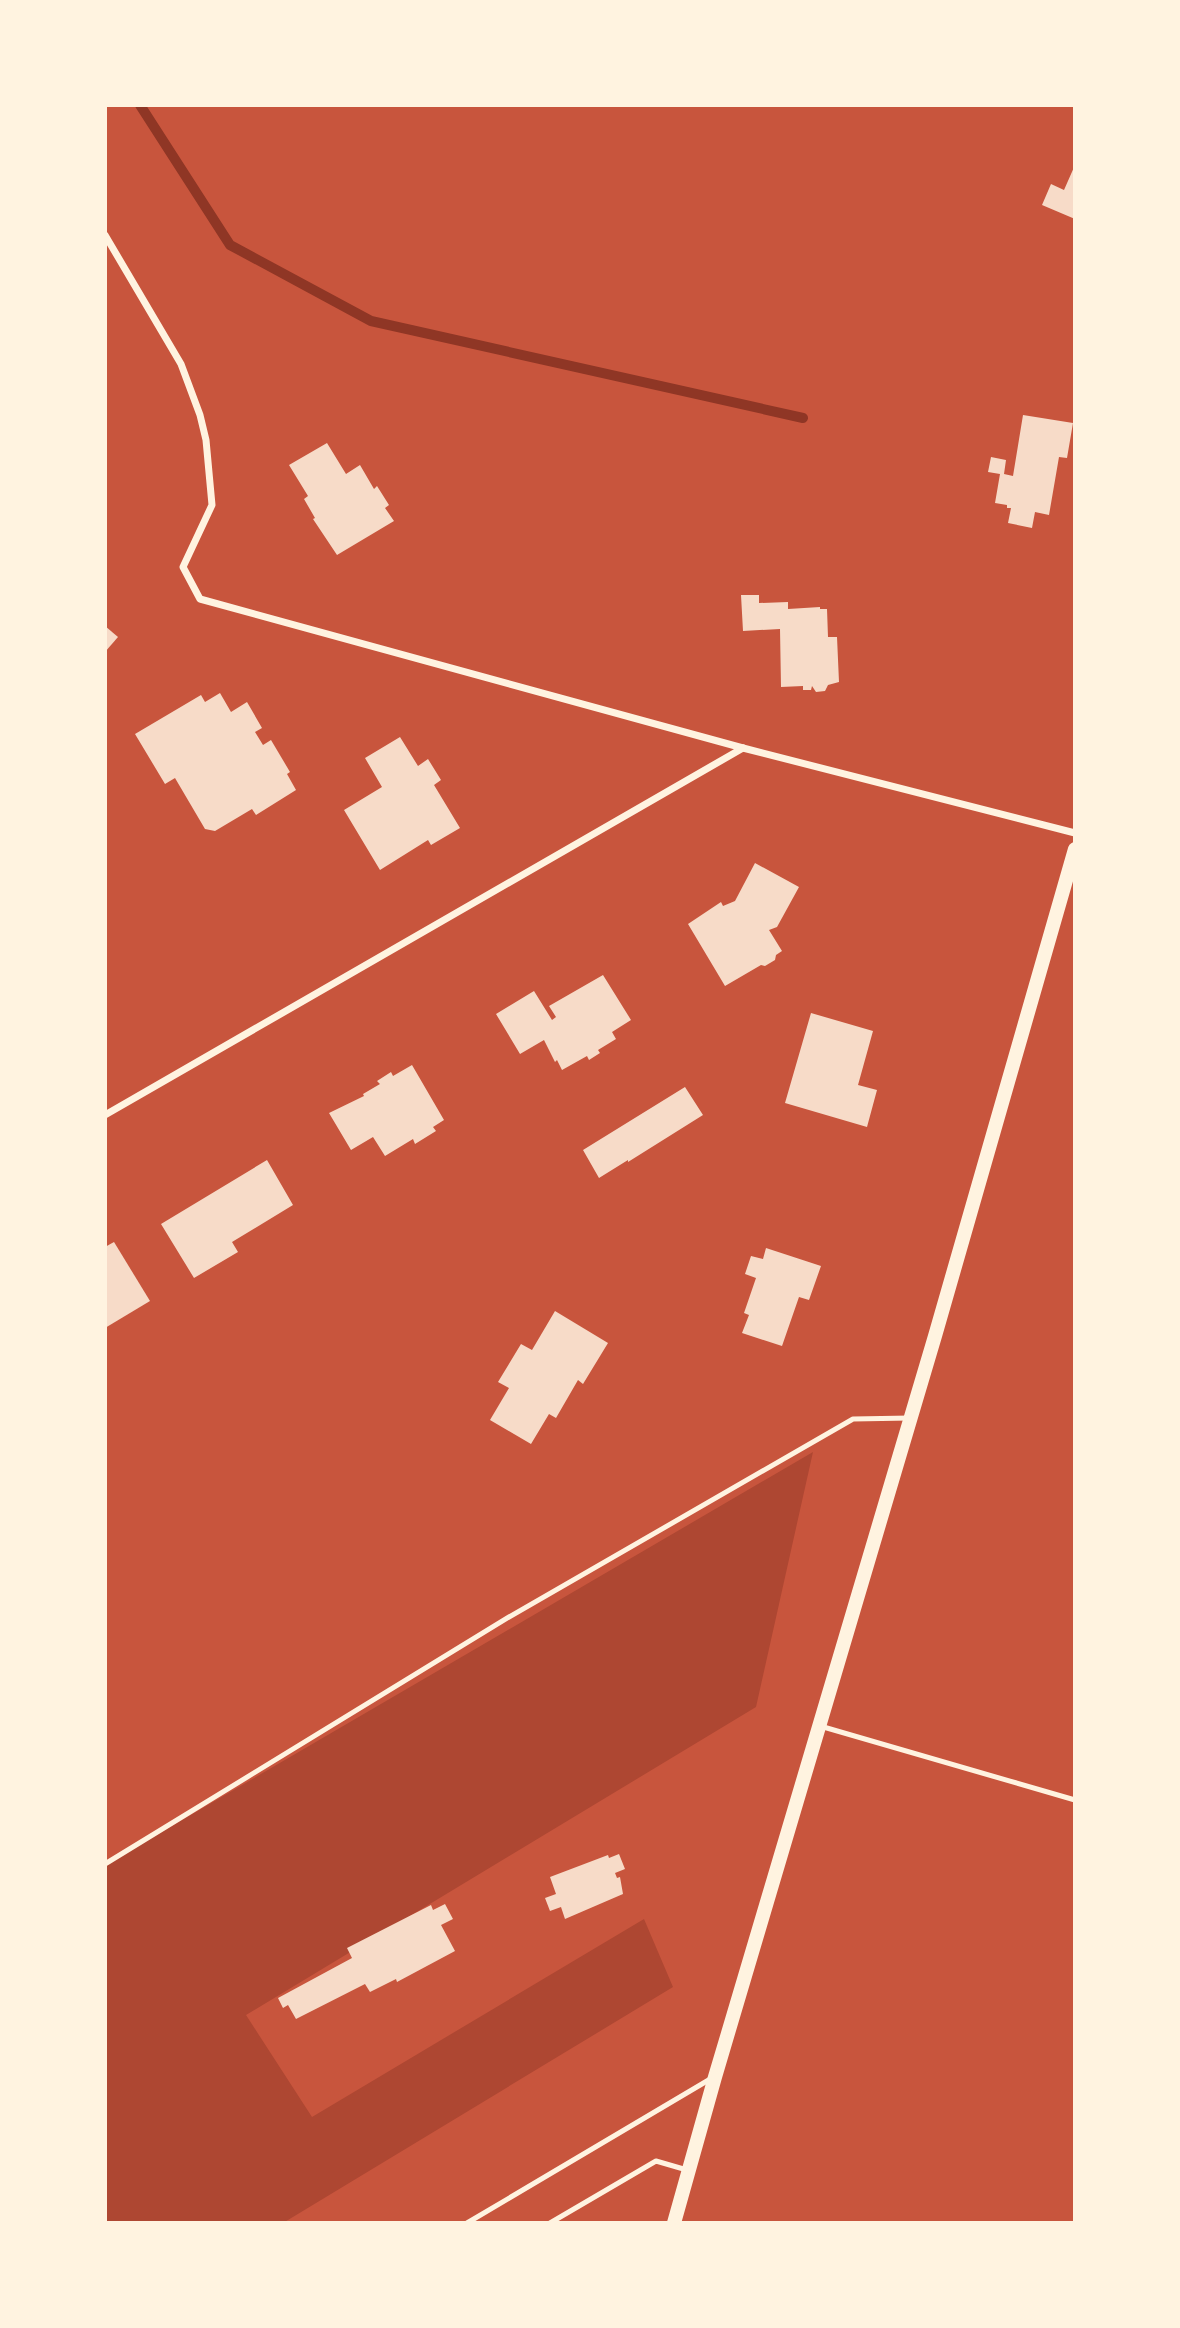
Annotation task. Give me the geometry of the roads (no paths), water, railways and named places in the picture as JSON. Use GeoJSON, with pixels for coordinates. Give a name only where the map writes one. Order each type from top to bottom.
{"type":"FeatureCollection","features":[{"type":"Feature","properties":{"kind":"main road"},"geometry":{"type":"LineString","coordinates":[[674,2223],[1075,849]]}},
{"type":"Feature","properties":{"kind":"street"},"geometry":{"type":"LineString","coordinates":[[105,235],[181,364],[200,415],[206,440],[212,505],[183,567],[200,599],[743,748],[1075,833]]}},
{"type":"Feature","properties":{"kind":"street"},"geometry":{"type":"LineString","coordinates":[[105,1115],[743,748]]}},
{"type":"Feature","properties":{"kind":"lane"},"geometry":{"type":"LineString","coordinates":[[105,1864],[521,1611],[853,1419],[910,1418]]}},
{"type":"Feature","properties":{"kind":"lane"},"geometry":{"type":"LineString","coordinates":[[820,1726],[1075,1800]]}},
{"type":"Feature","properties":{"kind":"lane"},"geometry":{"type":"LineString","coordinates":[[467,2223],[715,2077]]}},
{"type":"Feature","properties":{"kind":"lane"},"geometry":{"type":"LineString","coordinates":[[550,2223],[656,2161],[689,2170]]}},
{"type":"Feature","properties":{"kind":"waterway"},"geometry":{"type":"LineString","coordinates":[[140,105],[230,245],[371,321],[803,418]]}}]}
